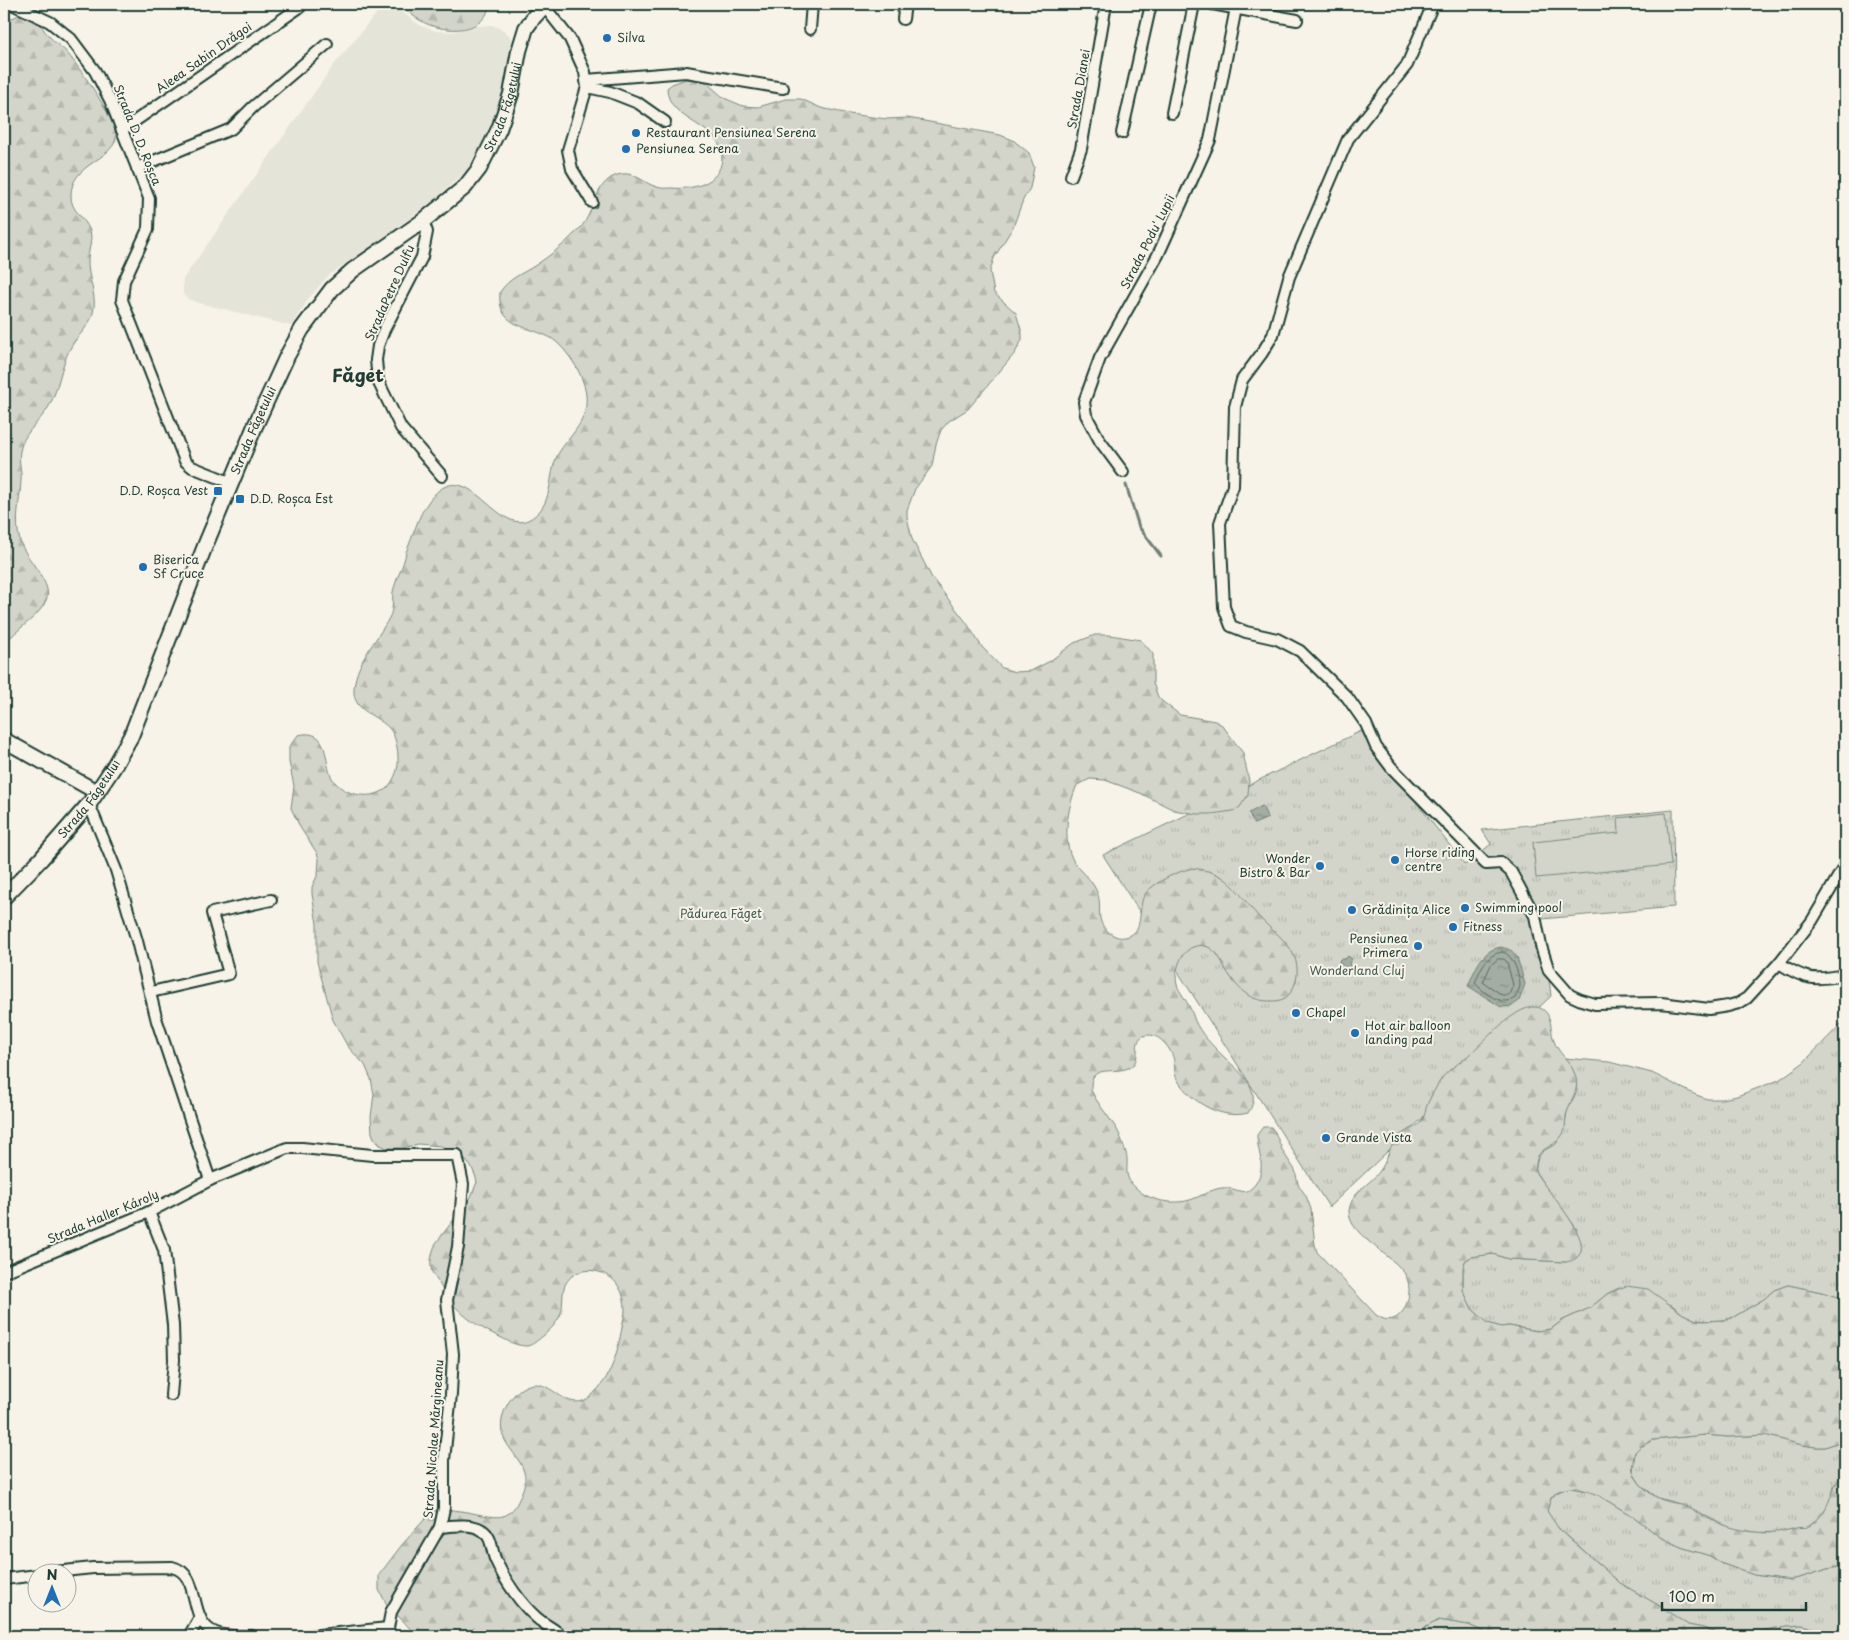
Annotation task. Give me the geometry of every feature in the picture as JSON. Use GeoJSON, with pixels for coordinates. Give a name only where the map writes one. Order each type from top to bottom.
{"type":"FeatureCollection","features":[{"type":"Feature","properties":{"kind":"main road","name":"Strada Făgetului"},"geometry":{"type":"LineString","coordinates":[[4,897],[89,804],[126,744],[142,711],[205,546],[287,356],[315,310],[332,289],[348,275],[424,221],[464,187],[482,163],[499,129],[508,102],[526,28],[545,5]]}},
{"type":"Feature","properties":{"kind":"main road"},"geometry":{"type":"LineString","coordinates":[[4,740],[97,792]]}},
{"type":"Feature","properties":{"kind":"street","name":"Strada D. D. Roșca"},"geometry":{"type":"LineString","coordinates":[[12,4],[29,7],[71,39],[95,71],[110,100],[149,198],[148,228],[124,281],[122,300],[185,461],[192,467],[232,483]]}},
{"type":"Feature","properties":{"kind":"street"},"geometry":{"type":"LineString","coordinates":[[810,29],[812,4]]}},
{"type":"Feature","properties":{"kind":"street"},"geometry":{"type":"LineString","coordinates":[[903,19],[906,4]]}},
{"type":"Feature","properties":{"kind":"street","name":"Strada Dianei"},"geometry":{"type":"LineString","coordinates":[[1071,176],[1081,149],[1106,4]]}},
{"type":"Feature","properties":{"kind":"street"},"geometry":{"type":"LineString","coordinates":[[1122,133],[1151,4]]}},
{"type":"Feature","properties":{"kind":"street"},"geometry":{"type":"LineString","coordinates":[[1172,113],[1194,4]]}},
{"type":"Feature","properties":{"kind":"street"},"geometry":{"type":"LineString","coordinates":[[1212,4],[1297,20]]}},
{"type":"Feature","properties":{"kind":"street"},"geometry":{"type":"LineString","coordinates":[[1433,4],[1407,65],[1348,139],[1290,277],[1273,335],[1242,380],[1235,407],[1233,486],[1220,523],[1224,608],[1231,626],[1246,632],[1278,639],[1300,651],[1347,697],[1366,724],[1376,747],[1391,766],[1486,864],[1501,862],[1507,867],[1536,916],[1541,946],[1549,971],[1570,995],[1581,1000],[1595,1004],[1661,1003],[1700,1008],[1719,1008],[1739,1003],[1747,998],[1779,963],[1812,921],[1845,865]]}},
{"type":"Feature","properties":{"kind":"street"},"geometry":{"type":"LineString","coordinates":[[545,5],[570,39],[585,72],[587,83],[568,150],[572,169],[592,202]]}},
{"type":"Feature","properties":{"kind":"street","name":"Aleea Sabin Drăgoi"},"geometry":{"type":"LineString","coordinates":[[122,130],[300,7]]}},
{"type":"Feature","properties":{"kind":"street","name":"Strada Podu' Lupii"},"geometry":{"type":"LineString","coordinates":[[1123,472],[1100,441],[1086,415],[1084,402],[1100,358],[1158,254],[1210,140],[1236,8]]}},
{"type":"Feature","properties":{"kind":"street"},"geometry":{"type":"LineString","coordinates":[[137,168],[231,128],[327,44]]}},
{"type":"Feature","properties":{"kind":"street"},"geometry":{"type":"LineString","coordinates":[[587,83],[686,72],[784,88]]}},
{"type":"Feature","properties":{"kind":"street"},"geometry":{"type":"LineString","coordinates":[[587,83],[638,103],[664,122]]}},
{"type":"Feature","properties":{"kind":"street","name":"StradaPetre Dulfu"},"geometry":{"type":"LineString","coordinates":[[424,221],[427,232],[422,257],[384,330],[378,346],[376,360],[378,381],[401,428],[442,476]]}},
{"type":"Feature","properties":{"kind":"street"},"geometry":{"type":"LineString","coordinates":[[89,804],[116,870],[151,992],[157,1021],[210,1180]]}},
{"type":"Feature","properties":{"kind":"street"},"geometry":{"type":"LineString","coordinates":[[151,992],[229,974],[212,913],[271,900]]}},
{"type":"Feature","properties":{"kind":"street"},"geometry":{"type":"LineString","coordinates":[[1779,963],[1801,976],[1813,979],[1845,975]]}},
{"type":"Feature","properties":{"kind":"street","name":"Strada Nicolae Mărgineanu"},"geometry":{"type":"LineString","coordinates":[[210,1180],[287,1148],[372,1155],[456,1155],[463,1184],[458,1247],[447,1300],[453,1354],[452,1394],[444,1460],[444,1508],[440,1527],[390,1612],[389,1632]]}},
{"type":"Feature","properties":{"kind":"street","name":"Strada Haller Károly"},"geometry":{"type":"LineString","coordinates":[[4,1272],[149,1212],[210,1180]]}},
{"type":"Feature","properties":{"kind":"street"},"geometry":{"type":"LineString","coordinates":[[149,1212],[164,1250],[173,1325],[174,1360],[171,1395]]}},
{"type":"Feature","properties":{"kind":"street"},"geometry":{"type":"LineString","coordinates":[[440,1527],[469,1526],[482,1530],[490,1539],[495,1559],[502,1573],[523,1603],[537,1618],[562,1636]]}},
{"type":"Feature","properties":{"kind":"street"},"geometry":{"type":"LineString","coordinates":[[78,1570],[172,1567],[180,1569],[188,1577],[200,1617],[209,1629],[216,1635],[251,1636]]}},
{"type":"Feature","properties":{"kind":"street"},"geometry":{"type":"LineString","coordinates":[[4,1579],[28,1575]]}},
{"type":"Feature","properties":{"kind":"street"},"geometry":{"type":"LineString","coordinates":[[190,1636],[200,1617]]}},
{"type":"Feature","properties":{"kind":"street"},"geometry":{"type":"LineString","coordinates":[[309,1636],[389,1632]]}},
{"type":"Feature","properties":{"kind":"shaded area"},"geometry":{"type":"Polygon","coordinates":[[[384,4],[391,4],[421,26],[436,31],[452,32],[492,25],[504,30],[509,35],[512,48],[503,92],[485,139],[466,171],[431,203],[327,277],[309,298],[291,326],[188,299],[183,294],[183,279],[333,66],[384,4]]]}},
{"type":"Feature","properties":{"kind":"green space"},"geometry":{"type":"Polygon","coordinates":[[[400,4],[491,4],[480,22],[463,29],[444,29],[425,23],[413,16],[400,4]]]}},
{"type":"Feature","properties":{"kind":"green space"},"geometry":{"type":"Polygon","coordinates":[[[21,14],[30,16],[38,21],[53,41],[73,61],[105,108],[111,120],[116,138],[107,152],[77,176],[71,195],[71,201],[75,210],[88,226],[91,235],[88,267],[94,300],[93,313],[67,354],[50,404],[24,439],[20,455],[21,477],[17,518],[18,533],[23,548],[46,585],[47,598],[39,611],[4,645],[4,29],[8,20],[21,14]]]}},
{"type":"Feature","properties":{"kind":"green space","name":"Pădurea Făget"},"geometry":{"type":"Polygon","coordinates":[[[686,79],[701,80],[724,98],[743,106],[758,107],[786,99],[801,99],[821,108],[849,114],[887,119],[908,118],[1000,135],[1013,140],[1029,153],[1034,167],[1030,188],[1023,200],[1013,227],[994,258],[990,271],[994,293],[1016,313],[1022,333],[1022,340],[1015,353],[968,409],[949,421],[941,430],[932,466],[915,489],[907,510],[912,539],[932,578],[966,622],[982,647],[1002,668],[1015,672],[1031,671],[1050,661],[1074,643],[1095,635],[1110,635],[1141,640],[1153,654],[1153,683],[1158,697],[1180,715],[1215,721],[1222,725],[1243,753],[1249,781],[1248,795],[1240,807],[1233,811],[1196,814],[1174,810],[1140,793],[1105,780],[1090,779],[1077,785],[1067,824],[1070,854],[1096,890],[1100,920],[1106,930],[1119,937],[1131,935],[1138,927],[1143,898],[1150,888],[1177,873],[1192,868],[1208,871],[1217,874],[1231,884],[1260,918],[1279,936],[1291,950],[1296,960],[1297,969],[1296,982],[1288,995],[1279,1000],[1265,1001],[1245,993],[1230,977],[1218,955],[1210,948],[1196,946],[1190,948],[1183,955],[1176,977],[1180,991],[1190,1008],[1197,1026],[1214,1047],[1247,1081],[1253,1096],[1252,1104],[1248,1113],[1238,1115],[1218,1112],[1208,1108],[1183,1088],[1175,1074],[1173,1057],[1162,1040],[1149,1035],[1142,1037],[1137,1046],[1134,1063],[1129,1068],[1099,1072],[1091,1083],[1093,1095],[1116,1128],[1121,1139],[1127,1158],[1127,1175],[1131,1183],[1147,1196],[1168,1202],[1190,1200],[1222,1188],[1248,1191],[1256,1183],[1261,1171],[1257,1135],[1263,1127],[1271,1127],[1283,1152],[1295,1170],[1298,1184],[1306,1196],[1311,1209],[1317,1252],[1376,1315],[1385,1319],[1392,1319],[1399,1316],[1404,1310],[1409,1293],[1409,1284],[1400,1268],[1361,1234],[1354,1225],[1349,1216],[1352,1201],[1379,1172],[1395,1140],[1421,1122],[1430,1098],[1445,1074],[1511,1017],[1531,1007],[1544,1010],[1549,1018],[1555,1044],[1574,1071],[1577,1084],[1566,1116],[1563,1134],[1557,1141],[1540,1153],[1535,1171],[1571,1221],[1578,1235],[1581,1247],[1578,1257],[1566,1262],[1508,1259],[1493,1254],[1471,1257],[1465,1261],[1463,1268],[1463,1290],[1472,1309],[1488,1323],[1501,1327],[1509,1326],[1537,1331],[1551,1329],[1563,1320],[1590,1308],[1607,1294],[1626,1286],[1648,1289],[1683,1314],[1703,1321],[1732,1318],[1764,1299],[1774,1290],[1788,1285],[1845,1299],[1845,1440],[1825,1447],[1817,1447],[1765,1435],[1728,1437],[1705,1435],[1653,1440],[1635,1452],[1632,1466],[1639,1483],[1656,1497],[1684,1505],[1723,1525],[1759,1532],[1784,1531],[1806,1527],[1815,1522],[1826,1509],[1835,1486],[1845,1472],[1845,1566],[1827,1569],[1791,1580],[1754,1575],[1660,1537],[1637,1519],[1598,1495],[1578,1488],[1556,1492],[1551,1498],[1547,1511],[1559,1529],[1620,1583],[1688,1625],[1730,1635],[1802,1625],[1823,1631],[1830,1636],[1543,1636],[1534,1632],[1489,1634],[1469,1625],[1439,1620],[1426,1627],[1418,1636],[417,1636],[386,1603],[379,1590],[379,1575],[401,1546],[432,1511],[454,1510],[498,1517],[508,1514],[516,1505],[525,1479],[522,1467],[503,1436],[501,1429],[504,1412],[508,1404],[519,1390],[534,1384],[547,1387],[570,1401],[586,1400],[601,1385],[610,1370],[618,1346],[625,1314],[625,1303],[620,1289],[609,1276],[589,1270],[578,1272],[569,1278],[566,1283],[561,1313],[556,1322],[548,1332],[535,1342],[524,1346],[517,1345],[492,1333],[466,1317],[452,1303],[434,1276],[431,1269],[431,1261],[436,1243],[471,1197],[477,1182],[472,1168],[462,1156],[441,1146],[418,1144],[403,1148],[387,1148],[375,1140],[372,1133],[371,1117],[374,1094],[371,1079],[365,1065],[348,1047],[333,1020],[317,962],[317,924],[312,887],[318,874],[319,859],[291,808],[294,786],[289,762],[289,747],[298,735],[309,734],[316,736],[324,748],[332,778],[343,789],[351,793],[359,795],[376,794],[383,791],[391,783],[398,765],[395,738],[388,727],[359,705],[354,693],[355,683],[361,663],[391,615],[394,587],[421,513],[429,501],[443,488],[455,485],[468,489],[504,516],[516,521],[528,520],[543,507],[558,454],[579,425],[585,412],[586,392],[573,361],[562,347],[547,336],[514,323],[507,318],[500,303],[500,292],[512,280],[565,243],[578,230],[587,219],[604,184],[615,176],[627,174],[636,176],[659,188],[688,188],[711,180],[720,168],[722,159],[720,147],[715,138],[685,117],[669,100],[667,88],[686,79]]]}},
{"type":"Feature","properties":{"kind":"green space","name":"Wonderland Cluj"},"geometry":{"type":"Polygon","coordinates":[[[1361,731],[1465,865],[1491,844],[1482,830],[1673,810],[1674,907],[1542,919],[1551,996],[1329,1207],[1103,855],[1361,731]]]}},
{"type":"Feature","properties":{"kind":"green space"},"geometry":{"type":"Polygon","coordinates":[[[1666,813],[1671,865],[1536,878],[1533,842],[1619,833],[1618,818],[1666,813]]]}},
{"type":"Feature","properties":{"kind":"green space"},"geometry":{"type":"Polygon","coordinates":[[[1845,1020],[1845,1299],[1788,1285],[1774,1290],[1764,1299],[1732,1318],[1703,1321],[1683,1314],[1672,1305],[1619,1288],[1607,1294],[1590,1308],[1563,1320],[1551,1329],[1537,1331],[1509,1326],[1501,1327],[1488,1323],[1472,1309],[1463,1290],[1463,1268],[1465,1261],[1471,1257],[1493,1254],[1508,1259],[1566,1262],[1577,1229],[1535,1171],[1538,1157],[1543,1151],[1556,1144],[1565,1125],[1567,1111],[1577,1091],[1573,1070],[1565,1058],[1609,1062],[1652,1073],[1707,1099],[1723,1099],[1737,1096],[1779,1080],[1803,1063],[1845,1020]]]}},
{"type":"Feature","properties":{"kind":"green space"},"geometry":{"type":"Polygon","coordinates":[[[1705,1435],[1728,1437],[1765,1435],[1817,1447],[1825,1447],[1845,1440],[1845,1472],[1834,1486],[1831,1501],[1827,1507],[1812,1524],[1805,1528],[1777,1533],[1733,1529],[1680,1504],[1658,1498],[1641,1485],[1633,1473],[1635,1452],[1653,1440],[1705,1435]]]}},
{"type":"Feature","properties":{"kind":"green space"},"geometry":{"type":"Polygon","coordinates":[[[1570,1488],[1598,1495],[1637,1519],[1660,1537],[1681,1547],[1710,1556],[1723,1564],[1754,1575],[1791,1580],[1827,1569],[1845,1566],[1845,1636],[1830,1636],[1823,1631],[1802,1625],[1730,1635],[1688,1625],[1620,1583],[1554,1524],[1547,1511],[1549,1502],[1557,1493],[1570,1488]]]}},
{"type":"Feature","properties":{"kind":"green space"},"geometry":{"type":"Polygon","coordinates":[[[1439,1620],[1469,1625],[1489,1634],[1534,1632],[1543,1636],[1418,1636],[1426,1627],[1439,1620]]]}},
{"type":"Feature","properties":{"kind":"water"},"geometry":{"type":"Polygon","coordinates":[[[1262,806],[1268,818],[1254,824],[1249,813],[1262,806]]]}},
{"type":"Feature","properties":{"kind":"water"},"geometry":{"type":"Polygon","coordinates":[[[1501,947],[1511,950],[1517,957],[1525,984],[1519,1001],[1512,1006],[1501,1007],[1468,986],[1476,967],[1484,956],[1488,952],[1501,947]]]}},
{"type":"Feature","properties":{"kind":"water"},"geometry":{"type":"Polygon","coordinates":[[[1348,956],[1352,959],[1349,963],[1350,967],[1347,969],[1339,962],[1340,959],[1345,959],[1348,956]]]}},
{"type":"Feature","properties":{"kind":"waterway"},"geometry":{"type":"LineString","coordinates":[[1126,485],[1139,527],[1161,556]]}},
{"type":"Feature","properties":{"kind":"place","name":"Silva"},"geometry":{"type":"Point","coordinates":[607,38]}},
{"type":"Feature","properties":{"kind":"place","name":"Restaurant Pensiunea Serena"},"geometry":{"type":"Point","coordinates":[636,133]}},
{"type":"Feature","properties":{"kind":"place","name":"Pensiunea Serena"},"geometry":{"type":"Point","coordinates":[626,149]}},
{"type":"Feature","properties":{"kind":"place","name":"D.D. Roșca Vest"},"geometry":{"type":"Point","coordinates":[218,491]}},
{"type":"Feature","properties":{"kind":"place","name":"D.D. Roșca Est"},"geometry":{"type":"Point","coordinates":[240,499]}},
{"type":"Feature","properties":{"kind":"place","name":"Biserica Sf Cruce"},"geometry":{"type":"Point","coordinates":[143,567]}},
{"type":"Feature","properties":{"kind":"place","name":"Horse riding centre"},"geometry":{"type":"Point","coordinates":[1395,860]}},
{"type":"Feature","properties":{"kind":"place","name":"Wonder Bistro & Bar"},"geometry":{"type":"Point","coordinates":[1320,866]}},
{"type":"Feature","properties":{"kind":"place","name":"Swimming pool"},"geometry":{"type":"Point","coordinates":[1465,908]}},
{"type":"Feature","properties":{"kind":"place","name":"Grădinița Alice"},"geometry":{"type":"Point","coordinates":[1352,910]}},
{"type":"Feature","properties":{"kind":"place","name":"Fitness"},"geometry":{"type":"Point","coordinates":[1453,927]}},
{"type":"Feature","properties":{"kind":"place","name":"Pensiunea Primera"},"geometry":{"type":"Point","coordinates":[1418,946]}},
{"type":"Feature","properties":{"kind":"place","name":"Chapel"},"geometry":{"type":"Point","coordinates":[1296,1013]}},
{"type":"Feature","properties":{"kind":"place","name":"Hot air balloon landing pad"},"geometry":{"type":"Point","coordinates":[1355,1033]}},
{"type":"Feature","properties":{"kind":"place","name":"Grande Vista"},"geometry":{"type":"Point","coordinates":[1326,1138]}},
{"type":"Feature","properties":{"kind":"district","name":"Făget"},"geometry":{"type":"Point","coordinates":[358,376]}}]}
